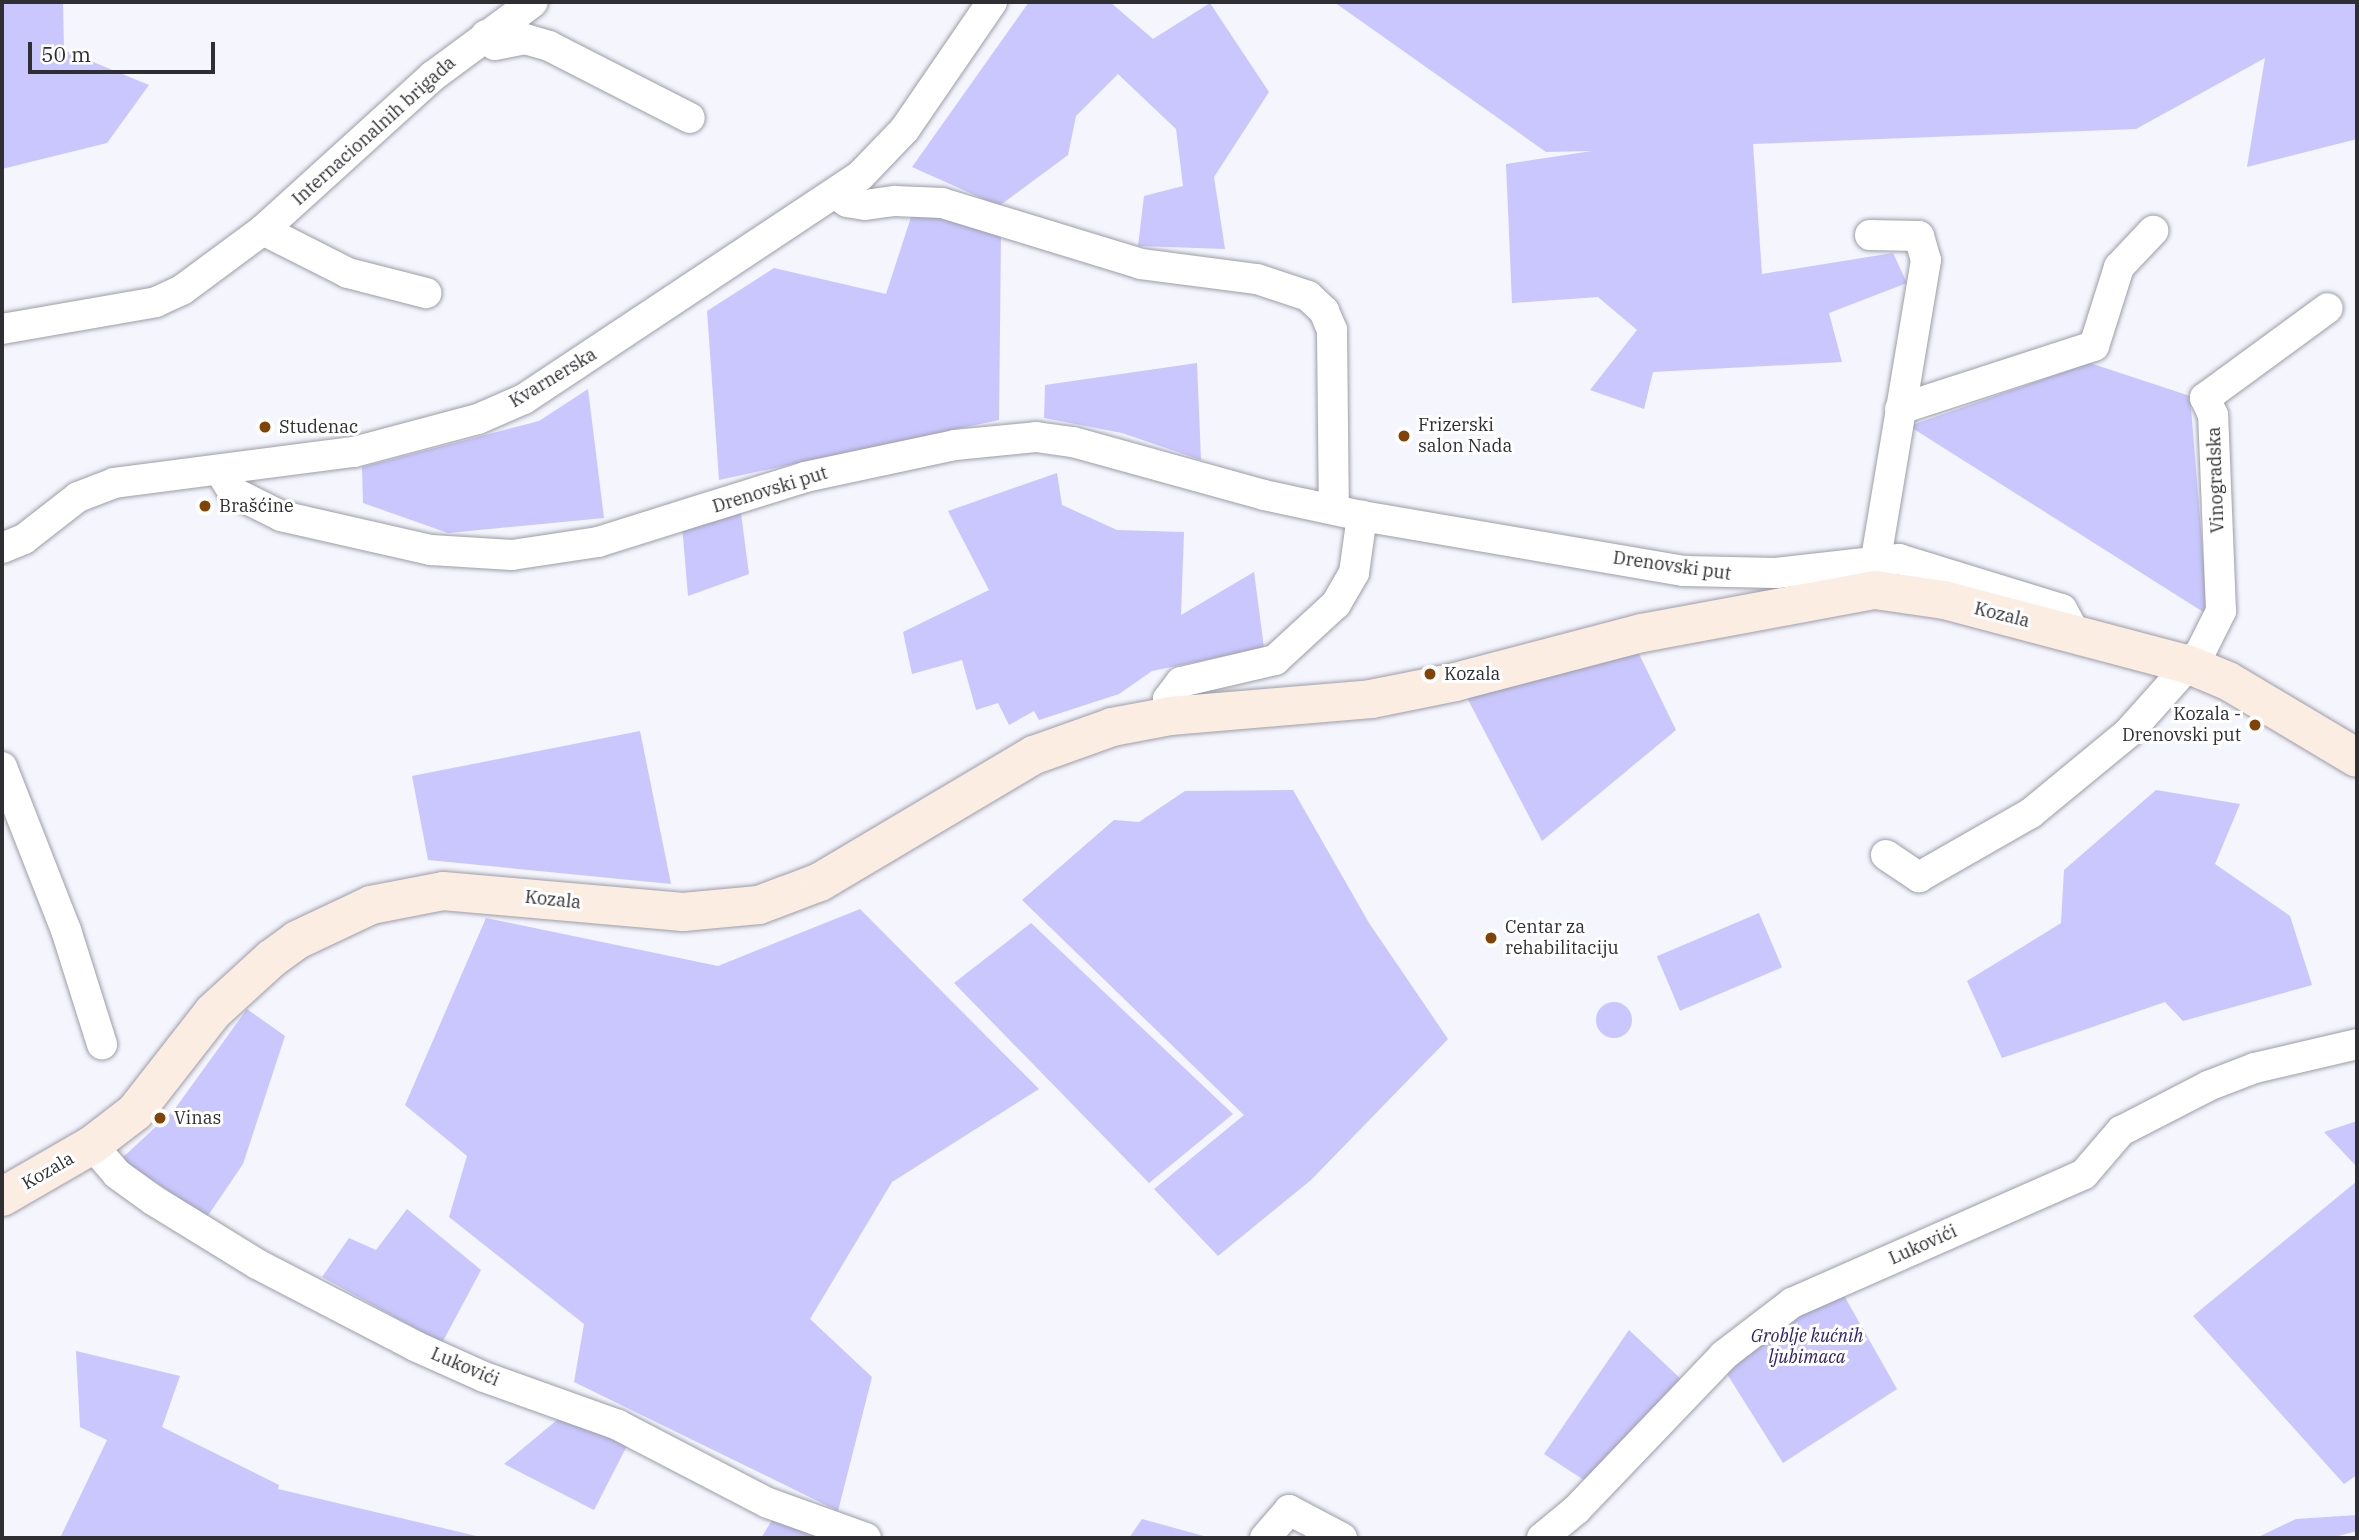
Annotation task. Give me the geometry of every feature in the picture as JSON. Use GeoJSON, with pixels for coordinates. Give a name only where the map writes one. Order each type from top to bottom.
{"type":"FeatureCollection","features":[{"type":"Feature","properties":{"kind":"main road","name":"Kozala"},"geometry":{"type":"LineString","coordinates":[[2,1198],[92,1145],[135,1112],[239,984],[297,940],[371,905],[443,891],[683,912],[759,905],[820,882],[1034,755],[1112,727],[1170,716],[1336,704],[1399,694],[1642,633],[1853,592],[1921,596],[2074,632],[2187,664],[2228,681],[2357,758]]}},
{"type":"Feature","properties":{"kind":"street","name":"Internacionalnih brigada"},"geometry":{"type":"LineString","coordinates":[[2,329],[156,302],[196,281],[264,230],[416,89],[533,2]]}},
{"type":"Feature","properties":{"kind":"street","name":"Kvarnerska"},"geometry":{"type":"LineString","coordinates":[[2,548],[24,539],[92,489],[139,478],[220,471],[413,439],[524,399],[836,194],[905,129],[992,2]]}},
{"type":"Feature","properties":{"kind":"street"},"geometry":{"type":"LineString","coordinates":[[486,35],[495,44],[525,39],[549,46],[690,118]]}},
{"type":"Feature","properties":{"kind":"street"},"geometry":{"type":"LineString","coordinates":[[836,194],[847,202],[864,205],[895,201],[942,203],[1141,264],[1256,279],[1308,296],[1324,311],[1332,330],[1354,573],[1336,604],[1275,660],[1181,682],[1168,699],[1170,716]]}},
{"type":"Feature","properties":{"kind":"street"},"geometry":{"type":"LineString","coordinates":[[264,230],[348,273],[426,293]]}},
{"type":"Feature","properties":{"kind":"street"},"geometry":{"type":"LineString","coordinates":[[1900,409],[2094,346],[2119,267],[2152,231]]}},
{"type":"Feature","properties":{"kind":"street"},"geometry":{"type":"LineString","coordinates":[[1870,235],[1919,236],[1926,260],[1876,559]]}},
{"type":"Feature","properties":{"kind":"street","name":"Vinogradska"},"geometry":{"type":"LineString","coordinates":[[2187,664],[2212,637],[2221,611],[2213,415],[2205,398],[2329,308]]}},
{"type":"Feature","properties":{"kind":"street","name":"Drenovski put"},"geometry":{"type":"LineString","coordinates":[[220,471],[233,492],[281,516],[431,551],[499,555],[598,542],[805,477],[994,439],[1073,442],[1348,512],[1716,575],[1776,573],[1876,559],[1899,559],[2043,601],[2067,614],[2074,632]]}},
{"type":"Feature","properties":{"kind":"street"},"geometry":{"type":"LineString","coordinates":[[1886,855],[1919,877],[2031,813],[2127,733],[2187,664]]}},
{"type":"Feature","properties":{"kind":"street"},"geometry":{"type":"LineString","coordinates":[[2,767],[66,930],[102,1045]]}},
{"type":"Feature","properties":{"kind":"street","name":"Lukovići"},"geometry":{"type":"LineString","coordinates":[[1542,1538],[1576,1510],[1724,1355],[1792,1303],[2084,1174],[2121,1130],[2208,1086],[2255,1068],[2357,1044]]}},
{"type":"Feature","properties":{"kind":"street","name":"Lukovići"},"geometry":{"type":"LineString","coordinates":[[92,1145],[117,1174],[153,1200],[257,1264],[415,1346],[484,1377],[618,1425],[768,1503],[866,1538]]}},
{"type":"Feature","properties":{"kind":"street"},"geometry":{"type":"LineString","coordinates":[[1265,1538],[1289,1510],[1342,1538]]}},
{"type":"Feature","properties":{"kind":"green space"},"geometry":{"type":"Polygon","coordinates":[[[2,2],[63,2],[64,50],[149,85],[107,143],[2,169],[2,2]]]}},
{"type":"Feature","properties":{"kind":"green space"},"geometry":{"type":"Polygon","coordinates":[[[1029,2],[1110,2],[1153,39],[1210,3],[1269,92],[1214,177],[1225,249],[1138,246],[1144,196],[1183,186],[1176,129],[1118,74],[1076,116],[1068,155],[999,206],[912,167],[1029,2]]]}},
{"type":"Feature","properties":{"kind":"green space"},"geometry":{"type":"Polygon","coordinates":[[[1334,2],[2357,2],[2357,139],[2247,167],[2265,58],[2136,129],[1753,144],[1762,274],[1893,253],[1907,283],[1829,313],[1842,362],[1653,372],[1644,409],[1590,390],[1637,330],[1598,297],[1512,303],[1506,164],[1592,151],[1546,152],[1334,2]]]}},
{"type":"Feature","properties":{"kind":"green space"},"geometry":{"type":"Polygon","coordinates":[[[914,208],[1001,234],[999,420],[719,480],[707,311],[774,268],[886,294],[914,208]]]}},
{"type":"Feature","properties":{"kind":"green space"},"geometry":{"type":"Polygon","coordinates":[[[1197,363],[1201,460],[1122,433],[1044,418],[1045,385],[1197,363]]]}},
{"type":"Feature","properties":{"kind":"green space"},"geometry":{"type":"Polygon","coordinates":[[[2090,363],[2190,396],[2208,615],[1909,426],[2090,363]]]}},
{"type":"Feature","properties":{"kind":"green space"},"geometry":{"type":"Polygon","coordinates":[[[588,389],[604,518],[448,533],[363,503],[362,467],[539,421],[588,389]]]}},
{"type":"Feature","properties":{"kind":"green space"},"geometry":{"type":"Polygon","coordinates":[[[1057,473],[1062,505],[1117,530],[1184,532],[1181,615],[1254,572],[1264,648],[1152,671],[1119,694],[1039,720],[1034,711],[1009,725],[998,703],[976,710],[962,660],[912,674],[903,632],[989,590],[948,511],[1057,473]]]}},
{"type":"Feature","properties":{"kind":"green space"},"geometry":{"type":"Polygon","coordinates":[[[740,506],[749,574],[688,596],[682,525],[740,506]]]}},
{"type":"Feature","properties":{"kind":"green space"},"geometry":{"type":"Polygon","coordinates":[[[1638,652],[1676,730],[1542,841],[1465,694],[1638,652]]]}},
{"type":"Feature","properties":{"kind":"green space"},"geometry":{"type":"Polygon","coordinates":[[[640,731],[671,884],[428,860],[412,776],[640,731]]]}},
{"type":"Feature","properties":{"kind":"green space"},"geometry":{"type":"Polygon","coordinates":[[[1293,790],[1369,923],[1448,1039],[1311,1180],[1218,1256],[1154,1189],[1244,1115],[1022,900],[1114,820],[1139,822],[1185,791],[1293,790]]]}},
{"type":"Feature","properties":{"kind":"green space"},"geometry":{"type":"Polygon","coordinates":[[[2156,790],[2240,804],[2215,864],[2290,916],[2312,985],[2183,1021],[2165,1002],[2002,1058],[1967,981],[2061,923],[2064,870],[2156,790]]]}},
{"type":"Feature","properties":{"kind":"green space"},"geometry":{"type":"Polygon","coordinates":[[[860,909],[1039,1089],[892,1182],[810,1319],[872,1377],[838,1511],[574,1382],[584,1324],[449,1217],[467,1156],[405,1105],[486,918],[718,966],[860,909]]]}},
{"type":"Feature","properties":{"kind":"green space"},"geometry":{"type":"Polygon","coordinates":[[[1759,913],[1782,967],[1680,1011],[1657,956],[1759,913]]]}},
{"type":"Feature","properties":{"kind":"green space"},"geometry":{"type":"Polygon","coordinates":[[[1031,923],[1233,1114],[1149,1183],[954,983],[1031,923]]]}},
{"type":"Feature","properties":{"kind":"green space"},"geometry":{"type":"Polygon","coordinates":[[[1614,1002],[1627,1007],[1632,1020],[1627,1033],[1614,1038],[1601,1033],[1596,1020],[1601,1007],[1614,1002]]]}},
{"type":"Feature","properties":{"kind":"green space"},"geometry":{"type":"Polygon","coordinates":[[[247,1009],[285,1036],[243,1164],[207,1217],[121,1159],[174,1110],[247,1009]]]}},
{"type":"Feature","properties":{"kind":"green space"},"geometry":{"type":"Polygon","coordinates":[[[2357,1121],[2357,1167],[2324,1132],[2357,1121]]]}},
{"type":"Feature","properties":{"kind":"green space"},"geometry":{"type":"Polygon","coordinates":[[[2357,1181],[2357,1475],[2344,1484],[2193,1316],[2357,1181]]]}},
{"type":"Feature","properties":{"kind":"green space"},"geometry":{"type":"Polygon","coordinates":[[[407,1209],[481,1270],[442,1343],[322,1277],[349,1238],[376,1250],[407,1209]]]}},
{"type":"Feature","properties":{"kind":"green space","name":"Groblje kućnih ljubimaca"},"geometry":{"type":"Polygon","coordinates":[[[1842,1292],[1897,1389],[1783,1463],[1727,1374],[1789,1318],[1842,1292]]]}},
{"type":"Feature","properties":{"kind":"green space"},"geometry":{"type":"Polygon","coordinates":[[[1629,1330],[1683,1381],[1587,1482],[1544,1454],[1629,1330]]]}},
{"type":"Feature","properties":{"kind":"green space"},"geometry":{"type":"Polygon","coordinates":[[[76,1351],[180,1376],[162,1427],[279,1485],[278,1489],[485,1538],[60,1538],[107,1440],[80,1427],[76,1351]]]}},
{"type":"Feature","properties":{"kind":"green space"},"geometry":{"type":"Polygon","coordinates":[[[563,1415],[629,1442],[594,1510],[504,1464],[563,1415]]]}},
{"type":"Feature","properties":{"kind":"green space"},"geometry":{"type":"Polygon","coordinates":[[[2357,1515],[2357,1531],[2331,1538],[2256,1538],[2296,1519],[2357,1515]]]}},
{"type":"Feature","properties":{"kind":"green space"},"geometry":{"type":"Polygon","coordinates":[[[774,1517],[843,1538],[761,1538],[774,1517]]]}},
{"type":"Feature","properties":{"kind":"green space"},"geometry":{"type":"Polygon","coordinates":[[[1142,1519],[1211,1538],[1129,1538],[1142,1519]]]}},
{"type":"Feature","properties":{"kind":"place","name":"Studenac"},"geometry":{"type":"Point","coordinates":[265,427]}},
{"type":"Feature","properties":{"kind":"place","name":"Frizerski salon Nada"},"geometry":{"type":"Point","coordinates":[1404,436]}},
{"type":"Feature","properties":{"kind":"place","name":"Brašćine"},"geometry":{"type":"Point","coordinates":[205,506]}},
{"type":"Feature","properties":{"kind":"place","name":"Kozala"},"geometry":{"type":"Point","coordinates":[1430,674]}},
{"type":"Feature","properties":{"kind":"place","name":"Kozala - Drenovski put"},"geometry":{"type":"Point","coordinates":[2255,725]}},
{"type":"Feature","properties":{"kind":"place","name":"Centar za rehabilitaciju"},"geometry":{"type":"Point","coordinates":[1491,938]}},
{"type":"Feature","properties":{"kind":"place","name":"Vinas"},"geometry":{"type":"Point","coordinates":[160,1118]}}]}
